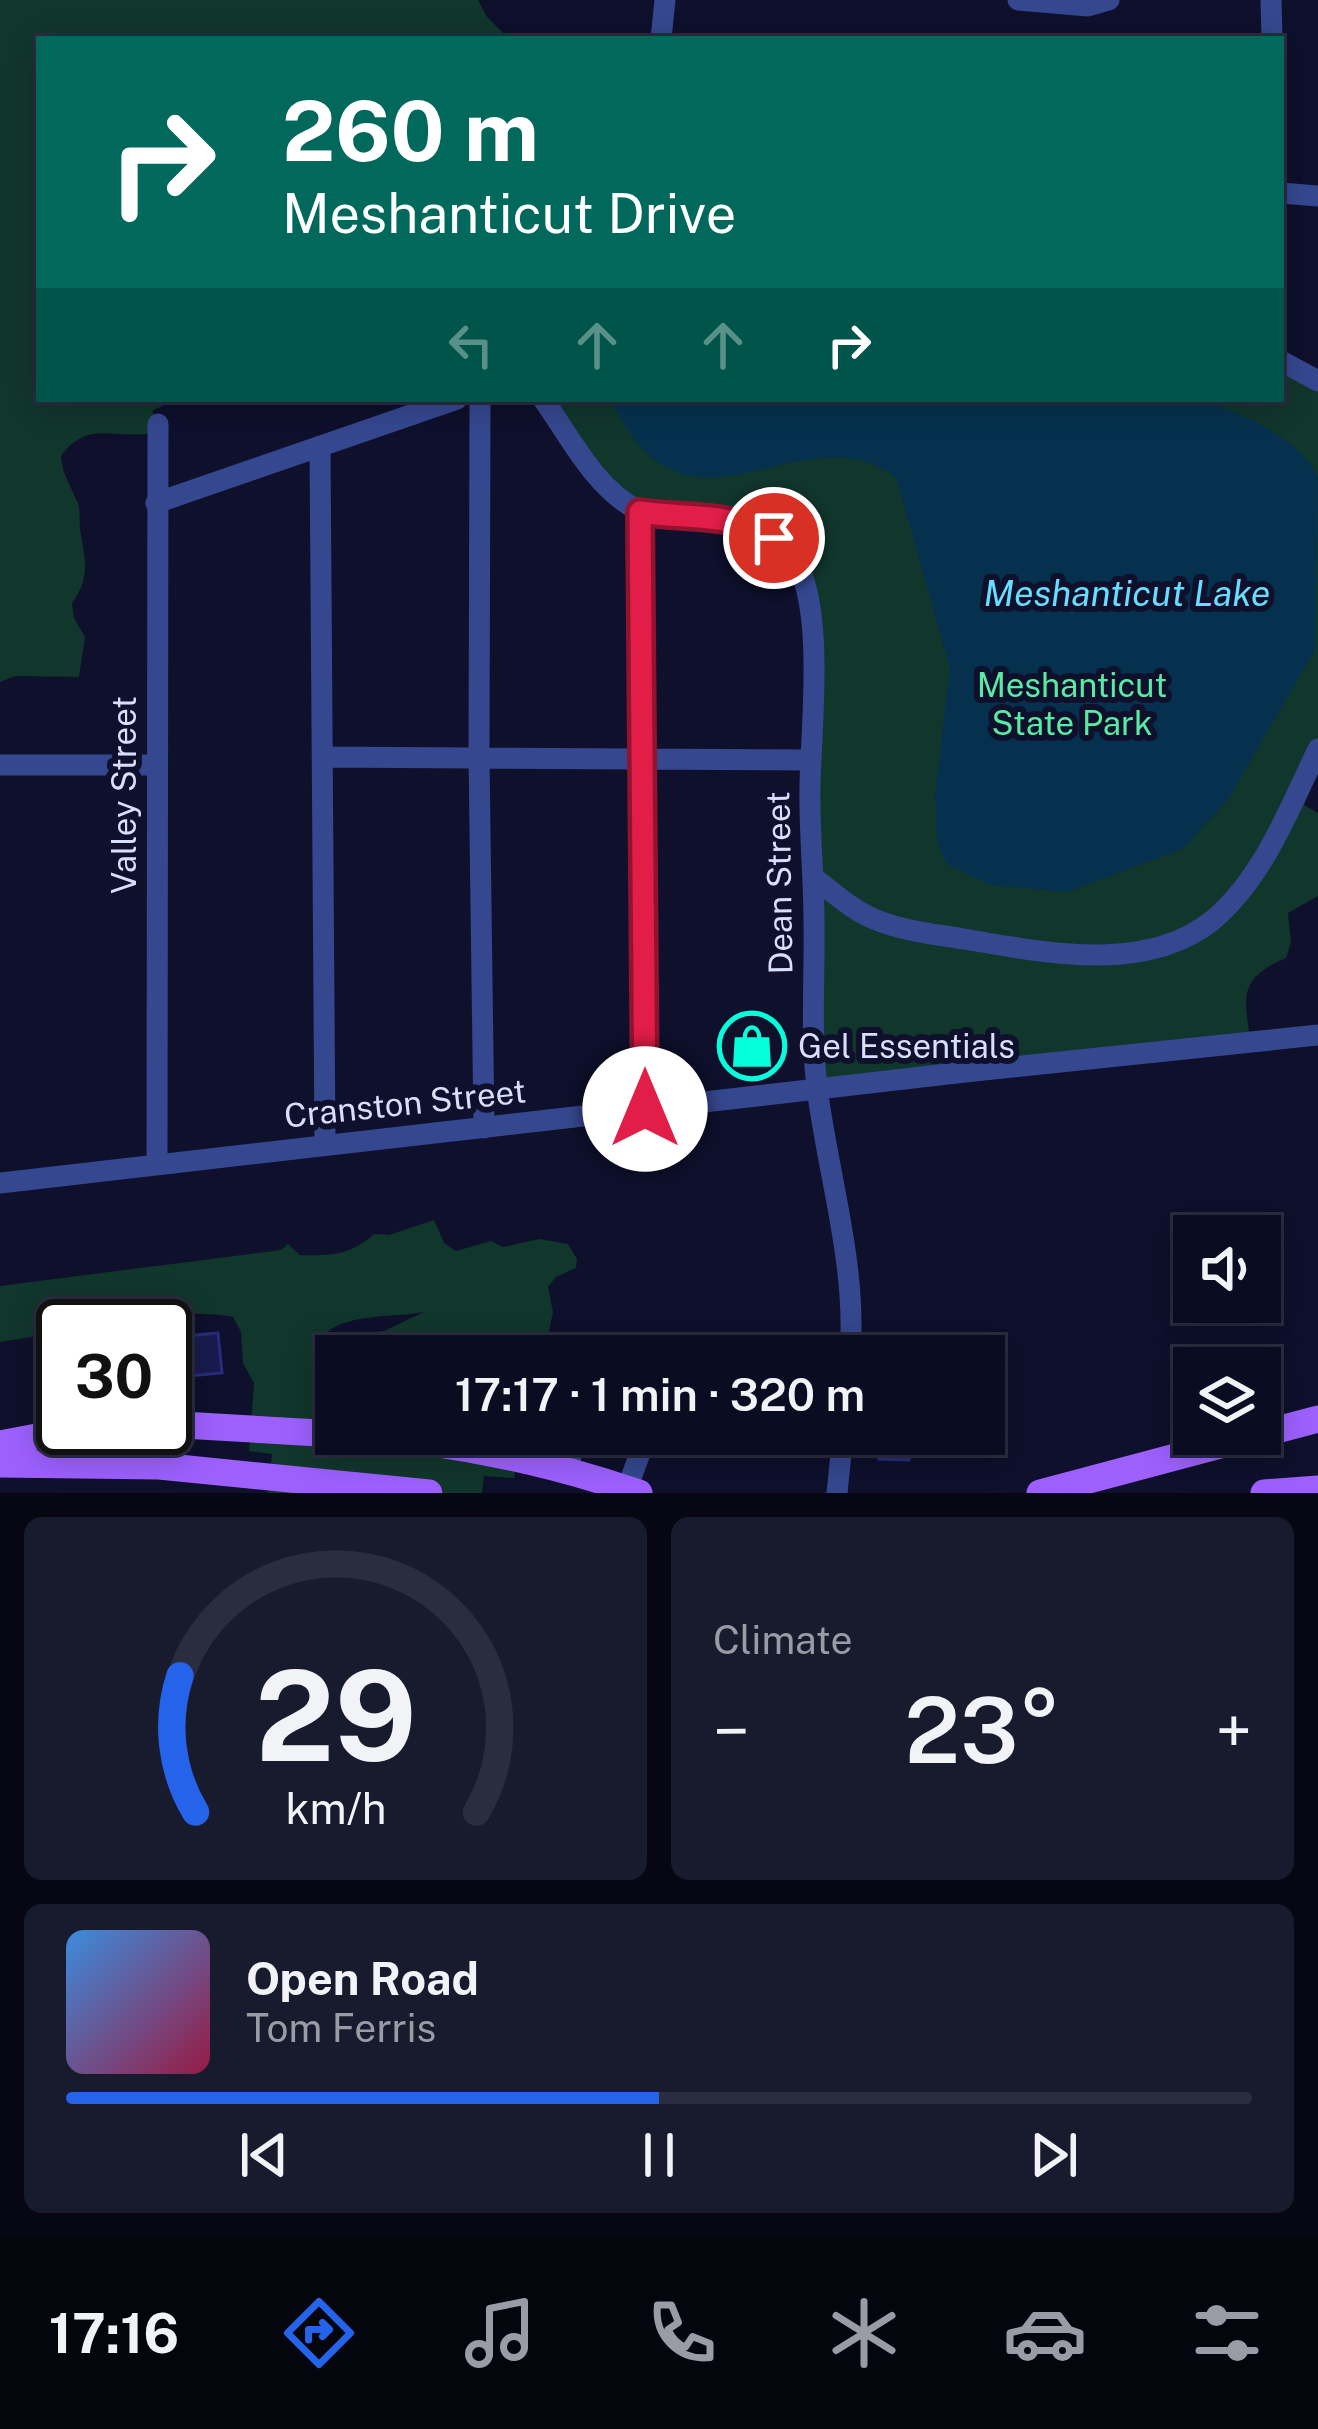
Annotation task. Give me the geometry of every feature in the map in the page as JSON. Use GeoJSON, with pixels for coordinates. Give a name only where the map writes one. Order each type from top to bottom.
{"type":"FeatureCollection","features":[{"type":"Feature","properties":{"kind":"main road"},"geometry":{"type":"LineString","coordinates":[[1040,1493],[1318,1419]]}},
{"type":"Feature","properties":{"kind":"main road"},"geometry":{"type":"LineString","coordinates":[[192,1426],[315,1433]]}},
{"type":"Feature","properties":{"kind":"main road"},"geometry":{"type":"LineString","coordinates":[[0,1444],[36,1437]]}},
{"type":"Feature","properties":{"kind":"main road"},"geometry":{"type":"LineString","coordinates":[[496,1455],[633,1491]]}},
{"type":"Feature","properties":{"kind":"main road"},"geometry":{"type":"LineString","coordinates":[[0,1464],[160,1466],[429,1493]]}},
{"type":"Feature","properties":{"kind":"main road"},"geometry":{"type":"LineString","coordinates":[[1264,1493],[1318,1490]]}},
{"type":"Feature","properties":{"kind":"street"},"geometry":{"type":"LineString","coordinates":[[661,36],[665,0]]}},
{"type":"Feature","properties":{"kind":"street"},"geometry":{"type":"LineString","coordinates":[[1018,0],[1088,6],[1109,0]]}},
{"type":"Feature","properties":{"kind":"street"},"geometry":{"type":"LineString","coordinates":[[1271,0],[1272,36]]}},
{"type":"Feature","properties":{"kind":"street"},"geometry":{"type":"LineString","coordinates":[[1284,193],[1318,196]]}},
{"type":"Feature","properties":{"kind":"street"},"geometry":{"type":"LineString","coordinates":[[1284,363],[1318,381]]}},
{"type":"Feature","properties":{"kind":"street"},"geometry":{"type":"LineString","coordinates":[[156,502],[448,402]]}},
{"type":"Feature","properties":{"kind":"street"},"geometry":{"type":"LineString","coordinates":[[480,402],[484,1128]]}},
{"type":"Feature","properties":{"kind":"street"},"geometry":{"type":"LineString","coordinates":[[545,402],[605,486],[640,512],[645,1109]]}},
{"type":"Feature","properties":{"kind":"street","name":"Valley Street"},"geometry":{"type":"LineString","coordinates":[[157,1165],[158,424]]}},
{"type":"Feature","properties":{"kind":"street"},"geometry":{"type":"LineString","coordinates":[[320,446],[325,1145]]}},
{"type":"Feature","properties":{"kind":"street","name":"Dean Street"},"geometry":{"type":"LineString","coordinates":[[640,512],[738,522],[764,532],[789,553],[804,580],[813,670],[810,760],[817,1090],[844,1248],[852,1335]]}},
{"type":"Feature","properties":{"kind":"street"},"geometry":{"type":"LineString","coordinates":[[814,878],[874,919],[908,928],[1064,954],[1149,949],[1206,925],[1228,905],[1284,821],[1318,749]]}},
{"type":"Feature","properties":{"kind":"street"},"geometry":{"type":"LineString","coordinates":[[323,757],[810,760]]}},
{"type":"Feature","properties":{"kind":"street"},"geometry":{"type":"LineString","coordinates":[[0,765],[157,765]]}},
{"type":"Feature","properties":{"kind":"street","name":"Cranston Street"},"geometry":{"type":"LineString","coordinates":[[0,1183],[1318,1035]]}},
{"type":"Feature","properties":{"kind":"street"},"geometry":{"type":"LineString","coordinates":[[566,1471],[571,1455]]}},
{"type":"Feature","properties":{"kind":"street"},"geometry":{"type":"LineString","coordinates":[[633,1491],[642,1455]]}},
{"type":"Feature","properties":{"kind":"street"},"geometry":{"type":"LineString","coordinates":[[837,1493],[842,1455]]}},
{"type":"Feature","properties":{"kind":"green space"},"geometry":{"type":"Polygon","coordinates":[[[0,0],[478,0],[506,36],[36,36],[36,402],[173,402],[153,410],[152,433],[92,434],[61,456],[79,507],[85,559],[82,585],[72,603],[85,637],[79,677],[15,676],[0,682],[0,0]]]}},
{"type":"Feature","properties":{"kind":"green space","name":"Meshanticut State Park"},"geometry":{"type":"Polygon","coordinates":[[[1284,363],[1318,380],[1318,759],[1304,805],[1318,813],[1318,896],[1288,913],[1291,942],[1286,958],[1252,981],[1246,1000],[1251,1042],[823,1089],[806,582],[767,533],[637,507],[548,402],[1284,402],[1284,363]]]}},
{"type":"Feature","properties":{"kind":"green space"},"geometry":{"type":"Polygon","coordinates":[[[434,1220],[444,1243],[456,1251],[491,1241],[503,1247],[539,1239],[568,1244],[577,1259],[576,1268],[556,1277],[548,1287],[551,1335],[352,1335],[384,1331],[424,1312],[354,1320],[315,1335],[315,1455],[472,1455],[517,1462],[514,1478],[484,1476],[482,1493],[268,1493],[272,1454],[249,1451],[254,1383],[243,1363],[241,1332],[233,1317],[192,1314],[192,1299],[36,1299],[36,1336],[0,1342],[0,1286],[281,1250],[288,1244],[300,1255],[331,1254],[349,1250],[374,1234],[389,1235],[434,1220]]]}},
{"type":"Feature","properties":{"kind":"water","name":"Meshanticut Lake"},"geometry":{"type":"Polygon","coordinates":[[[613,402],[1208,402],[1282,438],[1318,477],[1315,650],[1229,798],[1184,848],[1068,892],[990,885],[947,864],[937,842],[935,794],[950,668],[896,477],[859,460],[821,458],[708,477],[673,471],[641,447],[613,402]]]}},
{"type":"Feature","properties":{"kind":"building"},"geometry":{"type":"Polygon","coordinates":[[[218,1333],[222,1373],[192,1376],[192,1335],[218,1333]]]}},
{"type":"Feature","properties":{"kind":"building"},"geometry":{"type":"Polygon","coordinates":[[[879,1455],[909,1455],[909,1460],[879,1459],[879,1455]]]}},
{"type":"Feature","properties":{"kind":"place","name":"Gel Essentials"},"geometry":{"type":"Point","coordinates":[752,1046]}},
{"type":"Feature","properties":{"kind":"route"},"geometry":{"type":"LineString","coordinates":[[645,1109],[640,512],[723,518],[774,538]]}}]}
